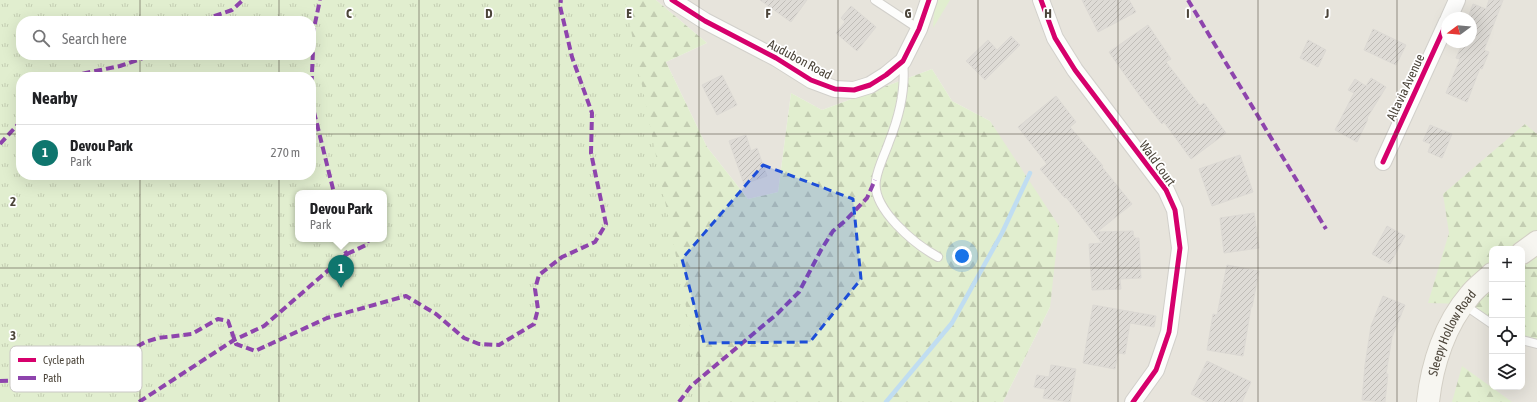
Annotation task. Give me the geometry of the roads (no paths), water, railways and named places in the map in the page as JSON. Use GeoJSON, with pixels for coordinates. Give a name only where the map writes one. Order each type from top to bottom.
{"type":"FeatureCollection","features":[{"type":"Feature","properties":{"kind":"main road"},"geometry":{"type":"LineString","coordinates":[[1525,251],[1537,242]]}},
{"type":"Feature","properties":{"kind":"main road","name":"Sleepy Hollow Road"},"geometry":{"type":"LineString","coordinates":[[1428,402],[1436,362],[1445,336],[1455,315],[1470,294],[1489,277]]}},
{"type":"Feature","properties":{"kind":"street","name":"Audubon Road"},"geometry":{"type":"LineString","coordinates":[[672,0],[705,21],[776,58],[811,80],[835,89],[854,90],[870,85],[886,75],[903,61],[919,29],[929,0]]}},
{"type":"Feature","properties":{"kind":"street","name":"Wald Court"},"geometry":{"type":"LineString","coordinates":[[1041,0],[1055,38],[1063,51],[1079,76],[1166,190],[1175,210],[1180,248],[1169,332],[1156,370],[1133,402]]}},
{"type":"Feature","properties":{"kind":"street"},"geometry":{"type":"LineString","coordinates":[[1452,12],[1457,0]]}},
{"type":"Feature","properties":{"kind":"street","name":"Altavia Avenue"},"geometry":{"type":"LineString","coordinates":[[1383,162],[1441,35]]}},
{"type":"Feature","properties":{"kind":"lane"},"geometry":{"type":"LineString","coordinates":[[875,0],[919,29]]}},
{"type":"Feature","properties":{"kind":"lane"},"geometry":{"type":"LineString","coordinates":[[903,61],[904,73],[902,93],[892,134],[876,180],[877,191],[880,202],[888,215],[903,232],[923,249],[938,257]]}},
{"type":"Feature","properties":{"kind":"lane"},"geometry":{"type":"LineString","coordinates":[[1463,304],[1489,322]]}},
{"type":"Feature","properties":{"kind":"lane"},"geometry":{"type":"LineString","coordinates":[[1525,341],[1537,344]]}},
{"type":"Feature","properties":{"kind":"waterway"},"geometry":{"type":"LineString","coordinates":[[886,402],[952,323],[1002,233],[1030,173]]}},
{"type":"Feature","properties":{"kind":"place","name":"Devou Park"},"geometry":{"type":"Point","coordinates":[341,288]}}]}
